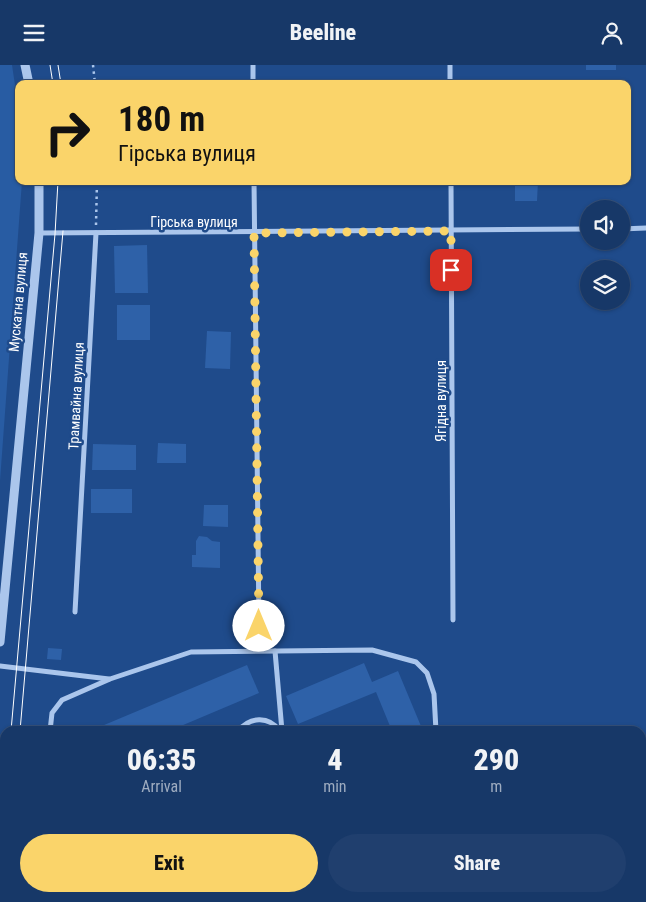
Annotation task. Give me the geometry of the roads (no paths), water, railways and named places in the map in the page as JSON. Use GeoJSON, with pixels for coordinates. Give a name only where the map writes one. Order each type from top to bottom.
{"type":"FeatureCollection","features":[{"type":"Feature","properties":{"kind":"street"},"geometry":{"type":"LineString","coordinates":[[26,65],[28,80]]}},
{"type":"Feature","properties":{"kind":"street"},"geometry":{"type":"LineString","coordinates":[[253,65],[253,80]]}},
{"type":"Feature","properties":{"kind":"street"},"geometry":{"type":"LineString","coordinates":[[450,65],[450,80]]}},
{"type":"Feature","properties":{"kind":"street","name":"Мускатна вулиця"},"geometry":{"type":"LineString","coordinates":[[0,642],[39,233],[40,185]]}},
{"type":"Feature","properties":{"kind":"street"},"geometry":{"type":"LineString","coordinates":[[254,185],[259,626]]}},
{"type":"Feature","properties":{"kind":"street","name":"Ягідна вулиця"},"geometry":{"type":"LineString","coordinates":[[451,185],[454,620]]}},
{"type":"Feature","properties":{"kind":"street"},"geometry":{"type":"LineString","coordinates":[[630,229],[646,228]]}},
{"type":"Feature","properties":{"kind":"street","name":"Гірська вулиця"},"geometry":{"type":"LineString","coordinates":[[39,233],[254,233],[580,229]]}},
{"type":"Feature","properties":{"kind":"street","name":"Трамвайна вулиця"},"geometry":{"type":"LineString","coordinates":[[75,612],[96,233]]}},
{"type":"Feature","properties":{"kind":"street"},"geometry":{"type":"LineString","coordinates":[[51,726],[52,713],[62,700],[110,679],[191,652],[372,650],[393,654],[416,662],[427,673],[434,694],[436,726]]}},
{"type":"Feature","properties":{"kind":"street"},"geometry":{"type":"LineString","coordinates":[[275,651],[281,726]]}},
{"type":"Feature","properties":{"kind":"street"},"geometry":{"type":"LineString","coordinates":[[0,665],[110,679]]}},
{"type":"Feature","properties":{"kind":"street"},"geometry":{"type":"LineString","coordinates":[[242,726],[258,719],[273,723],[276,726]]}},
{"type":"Feature","properties":{"kind":"tram line"},"geometry":{"type":"LineString","coordinates":[[50,65],[52,80]]}},
{"type":"Feature","properties":{"kind":"tram line"},"geometry":{"type":"LineString","coordinates":[[58,65],[60,80]]}},
{"type":"Feature","properties":{"kind":"tram line"},"geometry":{"type":"LineString","coordinates":[[11,726],[58,185]]}},
{"type":"Feature","properties":{"kind":"tram line"},"geometry":{"type":"LineString","coordinates":[[20,726],[63,231]]}}]}
